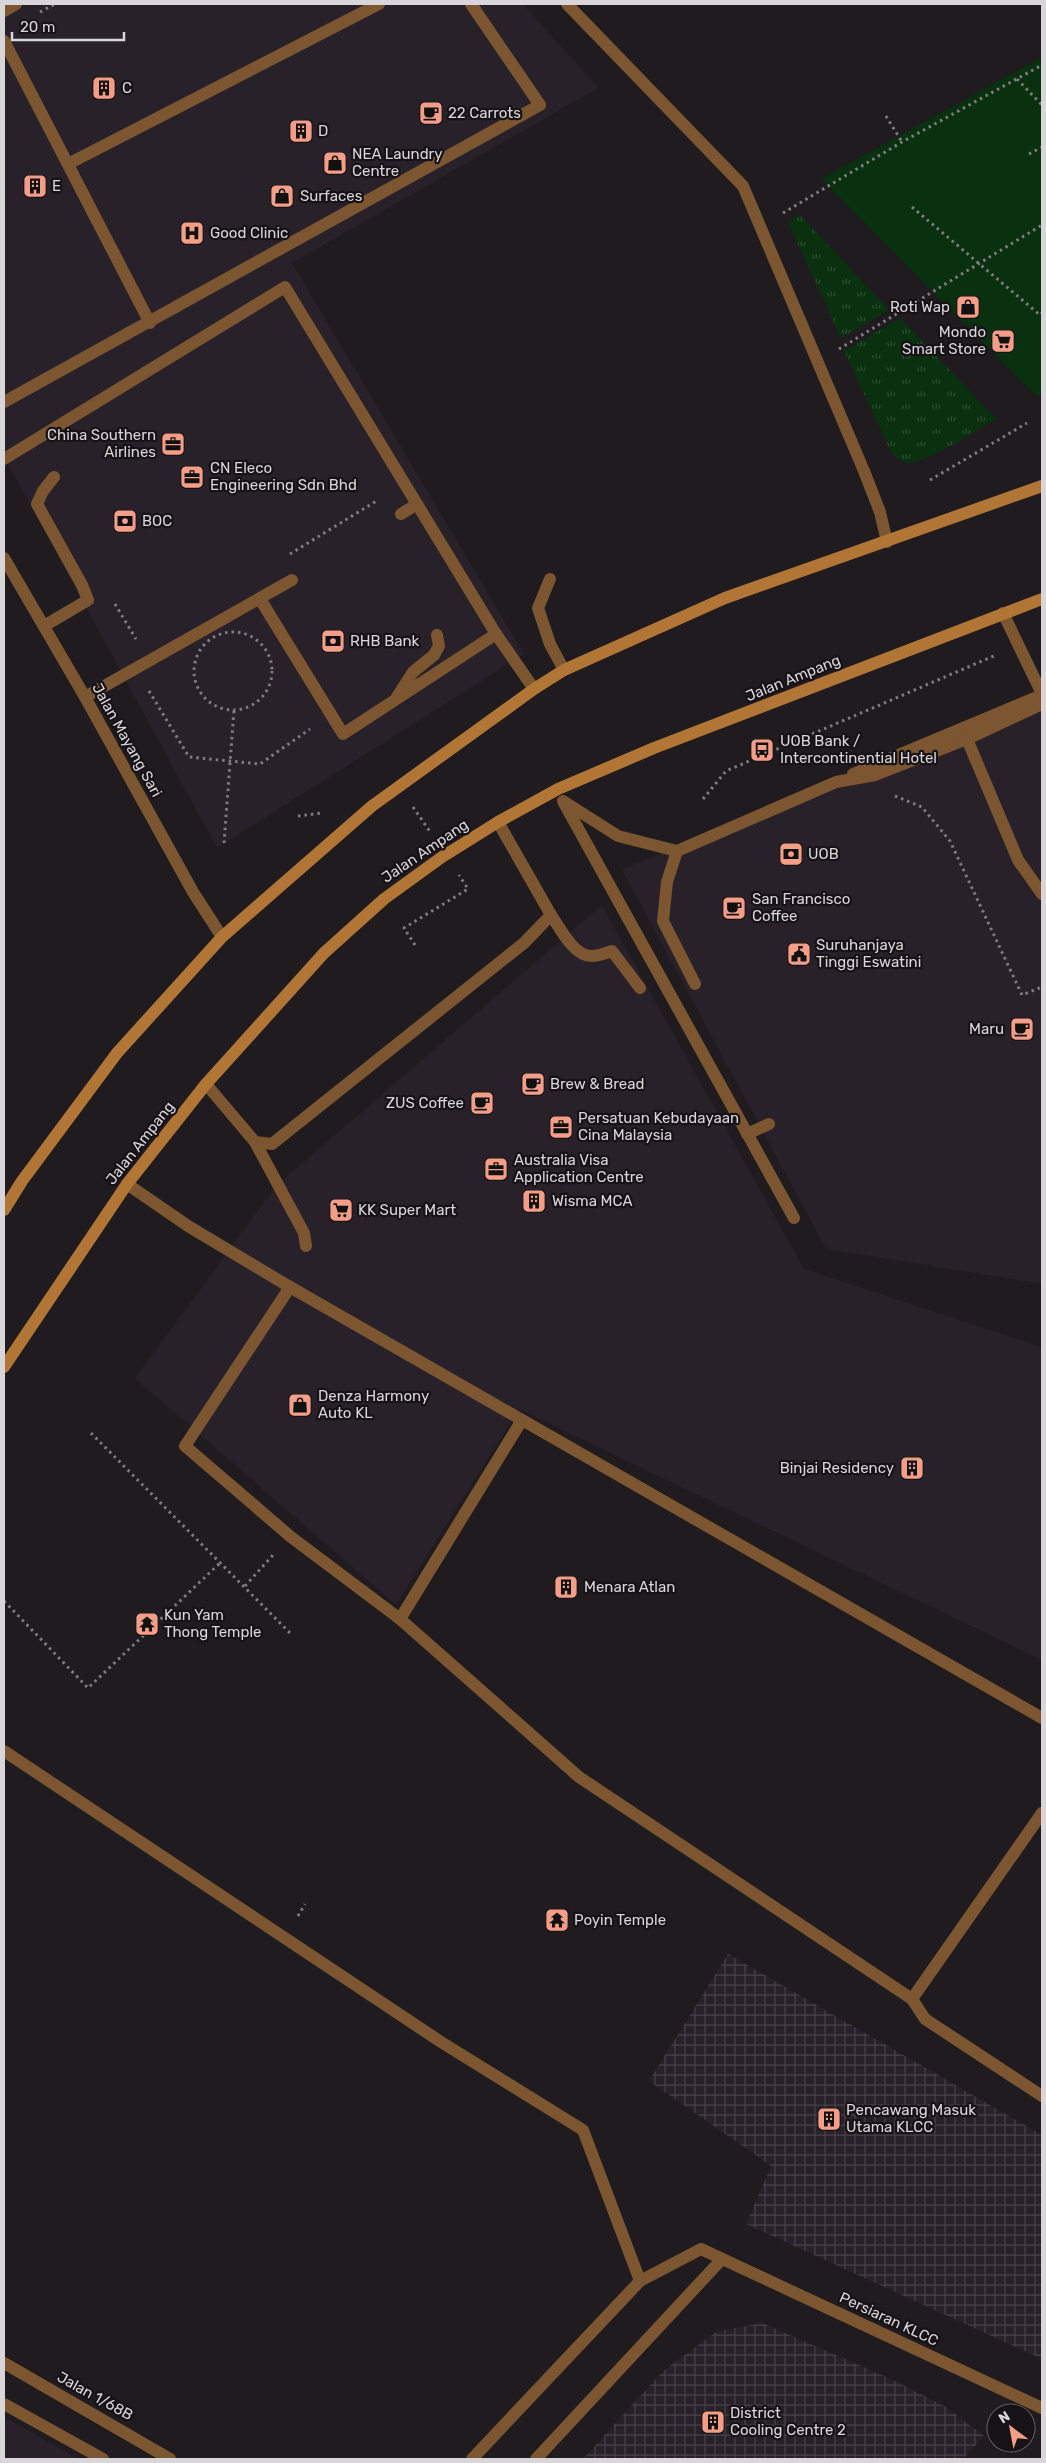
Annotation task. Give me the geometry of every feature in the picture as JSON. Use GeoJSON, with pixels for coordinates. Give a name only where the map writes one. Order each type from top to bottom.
{"type":"FeatureCollection","features":[{"type":"Feature","properties":{"kind":"main road"},"geometry":{"type":"LineString","coordinates":[[4,1210],[22,1181],[117,1053],[222,937],[372,806],[534,689],[564,670],[725,598],[1042,486]]}},
{"type":"Feature","properties":{"kind":"main road","name":"Jalan Ampang"},"geometry":{"type":"LineString","coordinates":[[4,1367],[127,1184],[206,1084],[324,953],[378,905],[442,857],[498,822],[560,795],[654,748],[745,715],[824,682],[1042,599]]}},
{"type":"Feature","properties":{"kind":"street"},"geometry":{"type":"LineString","coordinates":[[4,11],[16,4]]}},
{"type":"Feature","properties":{"kind":"street"},"geometry":{"type":"LineString","coordinates":[[68,164],[379,4]]}},
{"type":"Feature","properties":{"kind":"street"},"geometry":{"type":"LineString","coordinates":[[4,402],[540,105],[471,4]]}},
{"type":"Feature","properties":{"kind":"street"},"geometry":{"type":"LineString","coordinates":[[567,4],[743,186],[864,470],[880,512],[887,542]]}},
{"type":"Feature","properties":{"kind":"street"},"geometry":{"type":"LineString","coordinates":[[4,41],[150,322]]}},
{"type":"Feature","properties":{"kind":"street"},"geometry":{"type":"LineString","coordinates":[[4,459],[285,288],[496,634],[534,689]]}},
{"type":"Feature","properties":{"kind":"street"},"geometry":{"type":"LineString","coordinates":[[44,626],[88,600],[82,585],[37,504],[42,491],[54,478]]}},
{"type":"Feature","properties":{"kind":"street"},"geometry":{"type":"LineString","coordinates":[[401,514],[416,504]]}},
{"type":"Feature","properties":{"kind":"street","name":"Jalan Mayang Sari"},"geometry":{"type":"LineString","coordinates":[[4,558],[85,697],[193,892],[222,937]]}},
{"type":"Feature","properties":{"kind":"street"},"geometry":{"type":"LineString","coordinates":[[550,579],[538,608],[550,644],[564,670]]}},
{"type":"Feature","properties":{"kind":"street"},"geometry":{"type":"LineString","coordinates":[[85,697],[292,580]]}},
{"type":"Feature","properties":{"kind":"street"},"geometry":{"type":"LineString","coordinates":[[260,598],[343,734],[496,634]]}},
{"type":"Feature","properties":{"kind":"street"},"geometry":{"type":"LineString","coordinates":[[560,795],[618,836],[676,851],[1042,695],[1004,612]]}},
{"type":"Feature","properties":{"kind":"street"},"geometry":{"type":"LineString","coordinates":[[396,699],[413,672],[434,655],[439,646],[436,635]]}},
{"type":"Feature","properties":{"kind":"street"},"geometry":{"type":"LineString","coordinates":[[836,782],[875,775],[967,739],[1042,704]]}},
{"type":"Feature","properties":{"kind":"street"},"geometry":{"type":"LineString","coordinates":[[967,739],[1018,860],[1042,894]]}},
{"type":"Feature","properties":{"kind":"street"},"geometry":{"type":"LineString","coordinates":[[560,795],[794,1218]]}},
{"type":"Feature","properties":{"kind":"street"},"geometry":{"type":"LineString","coordinates":[[498,822],[551,915],[582,955],[592,956],[612,952],[640,988]]}},
{"type":"Feature","properties":{"kind":"street"},"geometry":{"type":"LineString","coordinates":[[676,851],[667,882],[663,921],[695,984]]}},
{"type":"Feature","properties":{"kind":"street"},"geometry":{"type":"LineString","coordinates":[[255,1142],[272,1144],[524,943],[551,915]]}},
{"type":"Feature","properties":{"kind":"street"},"geometry":{"type":"LineString","coordinates":[[206,1084],[255,1142],[304,1233],[306,1246]]}},
{"type":"Feature","properties":{"kind":"street"},"geometry":{"type":"LineString","coordinates":[[747,1134],[770,1124]]}},
{"type":"Feature","properties":{"kind":"street"},"geometry":{"type":"LineString","coordinates":[[127,1184],[188,1226],[290,1287],[1042,1718]]}},
{"type":"Feature","properties":{"kind":"street"},"geometry":{"type":"LineString","coordinates":[[290,1287],[185,1446],[290,1537],[400,1619],[579,1777],[912,1998],[925,2019],[1042,2096]]}},
{"type":"Feature","properties":{"kind":"street"},"geometry":{"type":"LineString","coordinates":[[400,1619],[522,1420]]}},
{"type":"Feature","properties":{"kind":"street"},"geometry":{"type":"LineString","coordinates":[[4,1751],[441,2042],[583,2130],[640,2281]]}},
{"type":"Feature","properties":{"kind":"street"},"geometry":{"type":"LineString","coordinates":[[912,1998],[1042,1813]]}},
{"type":"Feature","properties":{"kind":"street","name":"Persiaran KLCC"},"geometry":{"type":"LineString","coordinates":[[472,2459],[640,2281],[701,2249],[1042,2408]]}},
{"type":"Feature","properties":{"kind":"street"},"geometry":{"type":"LineString","coordinates":[[536,2459],[722,2259]]}},
{"type":"Feature","properties":{"kind":"street","name":"Jalan 1/68B"},"geometry":{"type":"LineString","coordinates":[[4,2363],[170,2459]]}},
{"type":"Feature","properties":{"kind":"street"},"geometry":{"type":"LineString","coordinates":[[4,2404],[103,2459]]}},
{"type":"Feature","properties":{"kind":"path"},"geometry":{"type":"LineString","coordinates":[[779,216],[902,142],[1042,64]]}},
{"type":"Feature","properties":{"kind":"path"},"geometry":{"type":"LineString","coordinates":[[1017,78],[1042,105]]}},
{"type":"Feature","properties":{"kind":"path"},"geometry":{"type":"LineString","coordinates":[[886,116],[902,142]]}},
{"type":"Feature","properties":{"kind":"path"},"geometry":{"type":"LineString","coordinates":[[1030,154],[1042,147]]}},
{"type":"Feature","properties":{"kind":"path"},"geometry":{"type":"LineString","coordinates":[[912,207],[1040,315],[1042,313]]}},
{"type":"Feature","properties":{"kind":"path"},"geometry":{"type":"LineString","coordinates":[[835,352],[1042,225]]}},
{"type":"Feature","properties":{"kind":"path"},"geometry":{"type":"LineString","coordinates":[[930,480],[1026,423]]}},
{"type":"Feature","properties":{"kind":"path"},"geometry":{"type":"LineString","coordinates":[[285,558],[383,497]]}},
{"type":"Feature","properties":{"kind":"path"},"geometry":{"type":"LineString","coordinates":[[88,600],[106,589],[150,661]]}},
{"type":"Feature","properties":{"kind":"path"},"geometry":{"type":"LineString","coordinates":[[227,633],[248,635],[257,641],[269,657],[272,668],[268,688],[262,697],[245,708],[234,710],[220,708],[207,701],[198,689],[194,675],[196,661],[202,648],[214,638],[227,633]]}},
{"type":"Feature","properties":{"kind":"path"},"geometry":{"type":"LineString","coordinates":[[703,799],[726,771],[1019,645]]}},
{"type":"Feature","properties":{"kind":"path"},"geometry":{"type":"LineString","coordinates":[[135,669],[190,757],[260,764],[331,715]]}},
{"type":"Feature","properties":{"kind":"path"},"geometry":{"type":"LineString","coordinates":[[224,843],[234,710]]}},
{"type":"Feature","properties":{"kind":"path"},"geometry":{"type":"LineString","coordinates":[[875,775],[880,791],[922,807],[950,842],[1022,995],[1042,987]]}},
{"type":"Feature","properties":{"kind":"path"},"geometry":{"type":"LineString","coordinates":[[410,802],[432,834]]}},
{"type":"Feature","properties":{"kind":"path"},"geometry":{"type":"LineString","coordinates":[[298,816],[328,813]]}},
{"type":"Feature","properties":{"kind":"path"},"geometry":{"type":"LineString","coordinates":[[415,945],[404,928],[468,889],[458,873]]}},
{"type":"Feature","properties":{"kind":"path"},"geometry":{"type":"LineString","coordinates":[[91,1433],[290,1633]]}},
{"type":"Feature","properties":{"kind":"path"},"geometry":{"type":"LineString","coordinates":[[245,1586],[290,1537]]}},
{"type":"Feature","properties":{"kind":"path"},"geometry":{"type":"LineString","coordinates":[[4,1601],[88,1688],[221,1562]]}},
{"type":"Feature","properties":{"kind":"shaded area"},"geometry":{"type":"Polygon","coordinates":[[[4,4],[523,4],[598,88],[292,263],[524,654],[217,848],[4,457],[4,4]]]}},
{"type":"Feature","properties":{"kind":"shaded area"},"geometry":{"type":"Polygon","coordinates":[[[1042,692],[1042,1284],[826,1249],[622,870],[1042,692]]]}},
{"type":"Feature","properties":{"kind":"shaded area"},"geometry":{"type":"Polygon","coordinates":[[[602,905],[804,1269],[1042,1347],[1042,1660],[519,1409],[396,1605],[135,1378],[277,1185],[602,905]]]}},
{"type":"Feature","properties":{"kind":"shaded area"},"geometry":{"type":"Polygon","coordinates":[[[728,1954],[1042,2135],[1042,2359],[746,2224],[771,2166],[649,2081],[728,1954]]]}},
{"type":"Feature","properties":{"kind":"shaded area"},"geometry":{"type":"Polygon","coordinates":[[[762,2323],[891,2379],[946,2407],[984,2436],[963,2459],[583,2459],[663,2371],[716,2332],[762,2323]]]}},
{"type":"Feature","properties":{"kind":"shaded area"},"geometry":{"type":"Polygon","coordinates":[[[4,2417],[79,2459],[4,2459],[4,2417]]]}},
{"type":"Feature","properties":{"kind":"green space"},"geometry":{"type":"Polygon","coordinates":[[[1042,57],[1042,394],[1037,397],[821,179],[1042,57]]]}},
{"type":"Feature","properties":{"kind":"green space"},"geometry":{"type":"Polygon","coordinates":[[[799,214],[889,310],[841,338],[788,222],[799,214]]]}},
{"type":"Feature","properties":{"kind":"green space"},"geometry":{"type":"Polygon","coordinates":[[[900,318],[996,419],[940,452],[917,462],[909,463],[902,461],[892,454],[844,351],[900,318]]]}},
{"type":"Feature","properties":{"kind":"place","name":"C"},"geometry":{"type":"Point","coordinates":[104,88]}},
{"type":"Feature","properties":{"kind":"place","name":"22 Carrots"},"geometry":{"type":"Point","coordinates":[431,113]}},
{"type":"Feature","properties":{"kind":"place","name":"D"},"geometry":{"type":"Point","coordinates":[301,131]}},
{"type":"Feature","properties":{"kind":"place","name":"NEA Laundry Centre"},"geometry":{"type":"Point","coordinates":[335,163]}},
{"type":"Feature","properties":{"kind":"place","name":"E"},"geometry":{"type":"Point","coordinates":[35,186]}},
{"type":"Feature","properties":{"kind":"place","name":"Surfaces"},"geometry":{"type":"Point","coordinates":[282,196]}},
{"type":"Feature","properties":{"kind":"place","name":"Good Clinic"},"geometry":{"type":"Point","coordinates":[192,233]}},
{"type":"Feature","properties":{"kind":"place","name":"Roti Wap"},"geometry":{"type":"Point","coordinates":[968,307]}},
{"type":"Feature","properties":{"kind":"place","name":"Mondo Smart Store"},"geometry":{"type":"Point","coordinates":[1003,341]}},
{"type":"Feature","properties":{"kind":"place","name":"China Southern Airlines"},"geometry":{"type":"Point","coordinates":[173,444]}},
{"type":"Feature","properties":{"kind":"place","name":"CN Eleco Engineering Sdn Bhd"},"geometry":{"type":"Point","coordinates":[192,477]}},
{"type":"Feature","properties":{"kind":"place","name":"BOC"},"geometry":{"type":"Point","coordinates":[125,521]}},
{"type":"Feature","properties":{"kind":"place","name":"RHB Bank"},"geometry":{"type":"Point","coordinates":[333,641]}},
{"type":"Feature","properties":{"kind":"place","name":"UOB Bank / Intercontinential Hotel"},"geometry":{"type":"Point","coordinates":[762,750]}},
{"type":"Feature","properties":{"kind":"place","name":"UOB"},"geometry":{"type":"Point","coordinates":[791,854]}},
{"type":"Feature","properties":{"kind":"place","name":"San Francisco Coffee"},"geometry":{"type":"Point","coordinates":[734,908]}},
{"type":"Feature","properties":{"kind":"place","name":"Suruhanjaya Tinggi Eswatini"},"geometry":{"type":"Point","coordinates":[799,954]}},
{"type":"Feature","properties":{"kind":"place","name":"Maru"},"geometry":{"type":"Point","coordinates":[1022,1029]}},
{"type":"Feature","properties":{"kind":"place","name":"Brew & Bread"},"geometry":{"type":"Point","coordinates":[533,1084]}},
{"type":"Feature","properties":{"kind":"place","name":"ZUS Coffee"},"geometry":{"type":"Point","coordinates":[482,1103]}},
{"type":"Feature","properties":{"kind":"place","name":"Persatuan Kebudayaan Cina Malaysia"},"geometry":{"type":"Point","coordinates":[561,1127]}},
{"type":"Feature","properties":{"kind":"place","name":"Australia Visa Application Centre"},"geometry":{"type":"Point","coordinates":[496,1169]}},
{"type":"Feature","properties":{"kind":"place","name":"Wisma MCA"},"geometry":{"type":"Point","coordinates":[534,1201]}},
{"type":"Feature","properties":{"kind":"place","name":"KK Super Mart"},"geometry":{"type":"Point","coordinates":[341,1210]}},
{"type":"Feature","properties":{"kind":"place","name":"Denza Harmony Auto KL"},"geometry":{"type":"Point","coordinates":[300,1405]}},
{"type":"Feature","properties":{"kind":"place","name":"Binjai Residency"},"geometry":{"type":"Point","coordinates":[912,1468]}},
{"type":"Feature","properties":{"kind":"place","name":"Menara Atlan"},"geometry":{"type":"Point","coordinates":[566,1587]}},
{"type":"Feature","properties":{"kind":"place","name":"Kun Yam Thong Temple"},"geometry":{"type":"Point","coordinates":[147,1624]}},
{"type":"Feature","properties":{"kind":"place","name":"Poyin Temple"},"geometry":{"type":"Point","coordinates":[557,1920]}},
{"type":"Feature","properties":{"kind":"place","name":"Pencawang Masuk Utama KLCC"},"geometry":{"type":"Point","coordinates":[829,2119]}},
{"type":"Feature","properties":{"kind":"place","name":"District Cooling Centre 2"},"geometry":{"type":"Point","coordinates":[713,2422]}}]}
